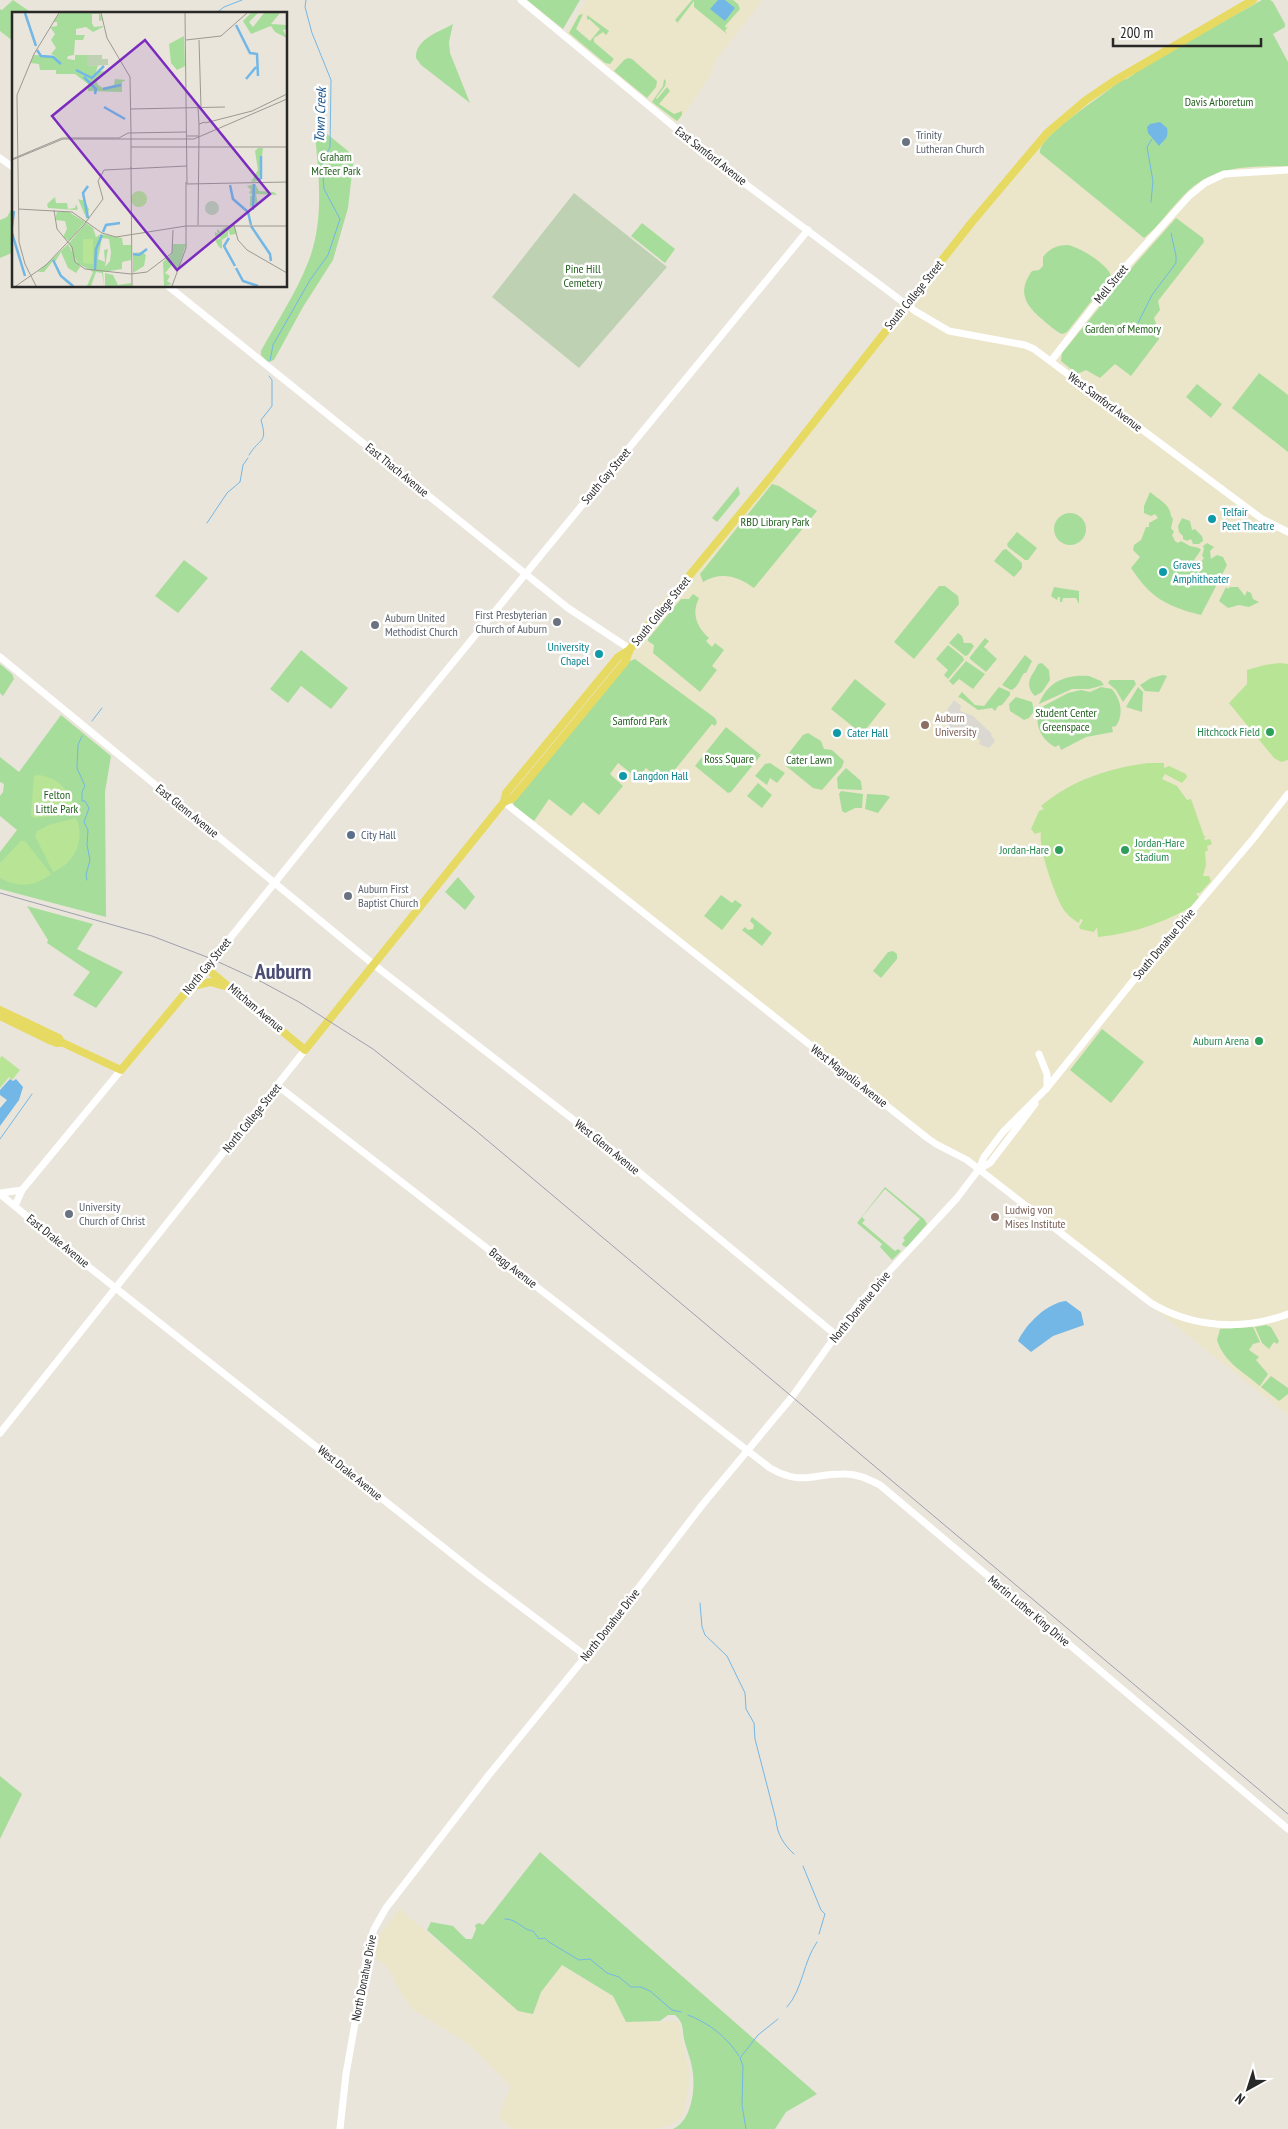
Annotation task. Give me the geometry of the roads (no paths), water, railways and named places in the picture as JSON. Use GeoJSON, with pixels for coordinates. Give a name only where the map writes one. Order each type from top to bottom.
{"type":"FeatureCollection","features":[{"type":"Feature","properties":{"kind":"main road","name":"South College Street"},"geometry":{"type":"LineString","coordinates":[[504,802],[513,798],[625,662],[630,650],[773,474],[972,222],[1047,133],[1059,121],[1114,80],[1253,0]]}},
{"type":"Feature","properties":{"kind":"main road","name":"North College Street"},"geometry":{"type":"LineString","coordinates":[[305,1050],[504,802]]}},
{"type":"Feature","properties":{"kind":"main road","name":"North Gay Street"},"geometry":{"type":"LineString","coordinates":[[121,1070],[206,968]]}},
{"type":"Feature","properties":{"kind":"main road","name":"Mitcham Avenue"},"geometry":{"type":"LineString","coordinates":[[206,968],[305,1050]]}},
{"type":"Feature","properties":{"kind":"main road"},"geometry":{"type":"LineString","coordinates":[[191,986],[210,982],[232,988]]}},
{"type":"Feature","properties":{"kind":"main road"},"geometry":{"type":"LineString","coordinates":[[0,1010],[59,1038],[61,1042]]}},
{"type":"Feature","properties":{"kind":"main road"},"geometry":{"type":"LineString","coordinates":[[0,1016],[49,1040],[57,1043],[61,1042],[121,1070]]}},
{"type":"Feature","properties":{"kind":"street","name":"East Samford Avenue"},"geometry":{"type":"LineString","coordinates":[[520,0],[724,168],[907,304]]}},
{"type":"Feature","properties":{"kind":"street"},"geometry":{"type":"LineString","coordinates":[[0,158],[12,167]]}},
{"type":"Feature","properties":{"kind":"street","name":"Mell Street"},"geometry":{"type":"LineString","coordinates":[[1051,361],[1118,275],[1189,196],[1215,177],[1247,172],[1288,170]]}},
{"type":"Feature","properties":{"kind":"street","name":"South Gay Street"},"geometry":{"type":"LineString","coordinates":[[404,722],[808,230]]}},
{"type":"Feature","properties":{"kind":"street","name":"East Thach Avenue"},"geometry":{"type":"LineString","coordinates":[[170,288],[568,608],[630,650]]}},
{"type":"Feature","properties":{"kind":"street","name":"West Samford Avenue"},"geometry":{"type":"LineString","coordinates":[[907,304],[949,331],[1025,345],[1051,361],[1262,519],[1288,532]]}},
{"type":"Feature","properties":{"kind":"street","name":"East Glenn Avenue"},"geometry":{"type":"LineString","coordinates":[[0,658],[373,964]]}},
{"type":"Feature","properties":{"kind":"street","name":"North Gay Street"},"geometry":{"type":"LineString","coordinates":[[206,968],[404,722]]}},
{"type":"Feature","properties":{"kind":"street","name":"South Donahue Drive"},"geometry":{"type":"LineString","coordinates":[[979,1169],[990,1163],[1030,1113],[1040,1096],[1131,983],[1288,794]]}},
{"type":"Feature","properties":{"kind":"street","name":"West Magnolia Avenue"},"geometry":{"type":"LineString","coordinates":[[504,802],[926,1137],[936,1144],[959,1154],[1151,1303],[1176,1315],[1210,1324],[1258,1323],[1288,1314]]}},
{"type":"Feature","properties":{"kind":"street","name":"West Glenn Avenue"},"geometry":{"type":"LineString","coordinates":[[373,964],[606,1145],[836,1335]]}},
{"type":"Feature","properties":{"kind":"street","name":"North College Street"},"geometry":{"type":"LineString","coordinates":[[0,1433],[305,1050]]}},
{"type":"Feature","properties":{"kind":"street"},"geometry":{"type":"LineString","coordinates":[[1039,1054],[1048,1074],[1046,1089]]}},
{"type":"Feature","properties":{"kind":"street","name":"North Gay Street"},"geometry":{"type":"LineString","coordinates":[[15,1206],[22,1190],[121,1070]]}},
{"type":"Feature","properties":{"kind":"street","name":"Bragg Avenue"},"geometry":{"type":"LineString","coordinates":[[278,1086],[747,1451]]}},
{"type":"Feature","properties":{"kind":"street","name":"North Donahue Drive"},"geometry":{"type":"LineString","coordinates":[[340,2129],[346,2074],[369,1944],[374,1929],[386,1908],[437,1841],[586,1656],[703,1504],[792,1397],[870,1291],[946,1210],[979,1169]]}},
{"type":"Feature","properties":{"kind":"street"},"geometry":{"type":"LineString","coordinates":[[0,1193],[22,1190]]}},
{"type":"Feature","properties":{"kind":"street","name":"East Drake Avenue"},"geometry":{"type":"LineString","coordinates":[[0,1193],[116,1287]]}},
{"type":"Feature","properties":{"kind":"street","name":"West Drake Avenue"},"geometry":{"type":"LineString","coordinates":[[116,1287],[476,1573],[586,1656]]}},
{"type":"Feature","properties":{"kind":"street","name":"Martin Luther King Drive"},"geometry":{"type":"LineString","coordinates":[[747,1451],[770,1468],[786,1476],[806,1479],[853,1474],[880,1485],[1288,1829]]}},
{"type":"Feature","properties":{"kind":"water"},"geometry":{"type":"Polygon","coordinates":[[[718,0],[725,0],[735,8],[725,21],[710,9],[718,0]]]}},
{"type":"Feature","properties":{"kind":"water"},"geometry":{"type":"Polygon","coordinates":[[[1160,122],[1167,128],[1167,134],[1159,146],[1148,133],[1147,127],[1150,124],[1160,122]]]}},
{"type":"Feature","properties":{"kind":"water"},"geometry":{"type":"Polygon","coordinates":[[[10,1079],[13,1081],[16,1079],[23,1087],[19,1100],[0,1126],[0,1108],[7,1100],[0,1095],[0,1090],[10,1079]]]}},
{"type":"Feature","properties":{"kind":"water"},"geometry":{"type":"Polygon","coordinates":[[[1066,1301],[1081,1312],[1084,1325],[1053,1336],[1031,1352],[1018,1341],[1026,1328],[1038,1315],[1052,1306],[1066,1301]]]}},
{"type":"Feature","properties":{"kind":"waterway"},"geometry":{"type":"LineString","coordinates":[[218,12],[224,7],[242,0]]}},
{"type":"Feature","properties":{"kind":"waterway","name":"Town Creek"},"geometry":{"type":"LineString","coordinates":[[270,361],[273,345],[310,280],[328,255],[340,219],[324,189],[322,163],[330,147],[331,80],[312,33],[305,7],[306,0]]}},
{"type":"Feature","properties":{"kind":"waterway"},"geometry":{"type":"LineString","coordinates":[[1151,202],[1153,181],[1147,147],[1152,139]]}},
{"type":"Feature","properties":{"kind":"waterway"},"geometry":{"type":"LineString","coordinates":[[1138,323],[1152,295],[1176,263],[1171,233]]}},
{"type":"Feature","properties":{"kind":"waterway","name":"Town Creek"},"geometry":{"type":"LineString","coordinates":[[249,455],[262,440],[264,433],[261,420],[272,406],[272,380],[269,376]]}},
{"type":"Feature","properties":{"kind":"waterway","name":"Town Creek"},"geometry":{"type":"LineString","coordinates":[[207,523],[227,493],[240,482],[243,465],[248,458]]}},
{"type":"Feature","properties":{"kind":"waterway"},"geometry":{"type":"LineString","coordinates":[[92,721],[102,708]]}},
{"type":"Feature","properties":{"kind":"waterway"},"geometry":{"type":"LineString","coordinates":[[82,736],[78,745],[77,768],[85,786],[82,792],[82,801],[85,801],[89,808],[84,822],[88,830],[87,845],[90,860],[86,875],[87,880]]}},
{"type":"Feature","properties":{"kind":"waterway"},"geometry":{"type":"LineString","coordinates":[[0,1139],[32,1094]]}},
{"type":"Feature","properties":{"kind":"waterway"},"geometry":{"type":"LineString","coordinates":[[700,1603],[702,1627],[705,1635],[727,1656],[745,1693],[746,1709],[754,1723],[755,1739],[779,1835],[794,1854]]}},
{"type":"Feature","properties":{"kind":"waterway"},"geometry":{"type":"LineString","coordinates":[[803,1866],[821,1910],[825,1914],[819,1934]]}},
{"type":"Feature","properties":{"kind":"waterway"},"geometry":{"type":"LineString","coordinates":[[505,1919],[509,1919],[533,1931],[539,1939],[545,1938],[579,1960],[590,1959],[607,1973],[619,1977],[631,1987],[641,1987],[650,1991],[672,2010],[681,2012]]}},
{"type":"Feature","properties":{"kind":"waterway"},"geometry":{"type":"LineString","coordinates":[[787,2007],[800,1984],[812,1950],[817,1942]]}},
{"type":"Feature","properties":{"kind":"waterway"},"geometry":{"type":"LineString","coordinates":[[688,2015],[717,2031],[739,2056]]}},
{"type":"Feature","properties":{"kind":"waterway"},"geometry":{"type":"LineString","coordinates":[[746,2129],[742,2105],[743,2066],[740,2058],[758,2035],[778,2019]]}},
{"type":"Feature","properties":{"kind":"railway"},"geometry":{"type":"LineString","coordinates":[[0,893],[152,936],[212,959],[262,982],[299,1002],[373,1049],[475,1130],[1288,1814]]}},
{"type":"Feature","properties":{"kind":"place","name":"Trinity Lutheran Church"},"geometry":{"type":"Point","coordinates":[906,142]}},
{"type":"Feature","properties":{"kind":"place","name":"Telfair Peet Theatre"},"geometry":{"type":"Point","coordinates":[1212,519]}},
{"type":"Feature","properties":{"kind":"place","name":"Graves Amphitheater"},"geometry":{"type":"Point","coordinates":[1163,572]}},
{"type":"Feature","properties":{"kind":"place","name":"First Presbyterian Church of Auburn"},"geometry":{"type":"Point","coordinates":[557,622]}},
{"type":"Feature","properties":{"kind":"place","name":"Auburn United Methodist Church"},"geometry":{"type":"Point","coordinates":[375,625]}},
{"type":"Feature","properties":{"kind":"place","name":"University Chapel"},"geometry":{"type":"Point","coordinates":[599,654]}},
{"type":"Feature","properties":{"kind":"place","name":"Auburn University"},"geometry":{"type":"Point","coordinates":[925,725]}},
{"type":"Feature","properties":{"kind":"place","name":"Hitchcock Field"},"geometry":{"type":"Point","coordinates":[1270,732]}},
{"type":"Feature","properties":{"kind":"place","name":"Cater Hall"},"geometry":{"type":"Point","coordinates":[837,733]}},
{"type":"Feature","properties":{"kind":"place","name":"Langdon Hall"},"geometry":{"type":"Point","coordinates":[623,776]}},
{"type":"Feature","properties":{"kind":"place","name":"City Hall"},"geometry":{"type":"Point","coordinates":[351,835]}},
{"type":"Feature","properties":{"kind":"place","name":"Jordan-Hare"},"geometry":{"type":"Point","coordinates":[1059,850]}},
{"type":"Feature","properties":{"kind":"place","name":"Jordan-Hare Stadium"},"geometry":{"type":"Point","coordinates":[1125,850]}},
{"type":"Feature","properties":{"kind":"place","name":"Auburn First Baptist Church"},"geometry":{"type":"Point","coordinates":[348,896]}},
{"type":"Feature","properties":{"kind":"place","name":"Auburn Arena"},"geometry":{"type":"Point","coordinates":[1259,1041]}},
{"type":"Feature","properties":{"kind":"place","name":"University Church of Christ"},"geometry":{"type":"Point","coordinates":[69,1214]}},
{"type":"Feature","properties":{"kind":"place","name":"Ludwig von Mises Institute"},"geometry":{"type":"Point","coordinates":[995,1217]}},
{"type":"Feature","properties":{"kind":"district","name":"Auburn"},"geometry":{"type":"Point","coordinates":[283,971]}},
{"type":"Feature","properties":{"kind":"park label","name":"Davis Arboretum"},"geometry":{"type":"Point","coordinates":[1219,102]}},
{"type":"Feature","properties":{"kind":"park label","name":"Graham McTeer Park"},"geometry":{"type":"Point","coordinates":[336,164]}},
{"type":"Feature","properties":{"kind":"park label","name":"Pine Hill Cemetery"},"geometry":{"type":"Point","coordinates":[583,276]}},
{"type":"Feature","properties":{"kind":"park label","name":"Garden of Memory"},"geometry":{"type":"Point","coordinates":[1123,329]}},
{"type":"Feature","properties":{"kind":"park label","name":"RBD Library Park"},"geometry":{"type":"Point","coordinates":[775,522]}},
{"type":"Feature","properties":{"kind":"park label","name":"Student Center Greenspace"},"geometry":{"type":"Point","coordinates":[1066,720]}},
{"type":"Feature","properties":{"kind":"park label","name":"Samford Park"},"geometry":{"type":"Point","coordinates":[640,721]}},
{"type":"Feature","properties":{"kind":"park label","name":"Ross Square"},"geometry":{"type":"Point","coordinates":[729,759]}},
{"type":"Feature","properties":{"kind":"park label","name":"Cater Lawn"},"geometry":{"type":"Point","coordinates":[809,760]}},
{"type":"Feature","properties":{"kind":"park label","name":"Felton Little Park"},"geometry":{"type":"Point","coordinates":[57,802]}}]}
